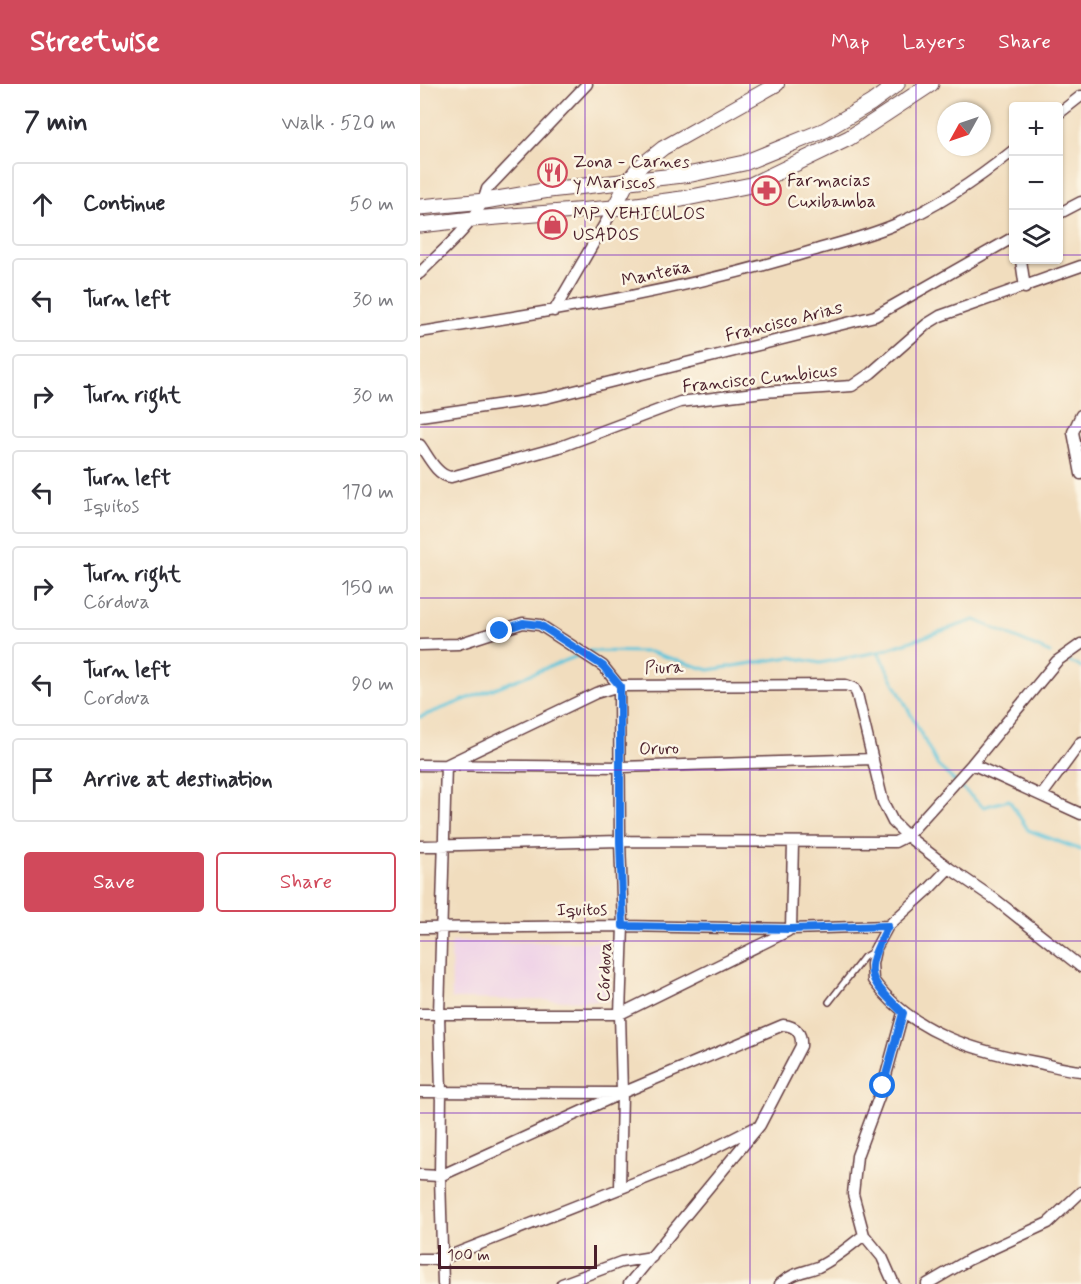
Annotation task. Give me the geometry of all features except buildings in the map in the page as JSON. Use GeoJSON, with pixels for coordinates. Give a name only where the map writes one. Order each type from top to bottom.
{"type":"FeatureCollection","features":[{"type":"Feature","properties":{"kind":"main road"},"geometry":{"type":"LineString","coordinates":[[420,207],[485,201],[692,174],[744,164],[825,130],[871,103],[897,84]]}},
{"type":"Feature","properties":{"kind":"main road"},"geometry":{"type":"LineString","coordinates":[[420,225],[614,208],[682,199],[751,185],[849,138],[930,84]]}},
{"type":"Feature","properties":{"kind":"street"},"geometry":{"type":"LineString","coordinates":[[420,273],[473,219],[485,201],[487,189],[587,84]]}},
{"type":"Feature","properties":{"kind":"street"},"geometry":{"type":"LineString","coordinates":[[554,311],[628,181],[639,168],[663,148],[777,84]]}},
{"type":"Feature","properties":{"kind":"street"},"geometry":{"type":"LineString","coordinates":[[1063,111],[1081,96]]}},
{"type":"Feature","properties":{"kind":"street","name":"Manteña"},"geometry":{"type":"LineString","coordinates":[[420,332],[631,297],[750,270],[894,226],[987,171],[1009,154]]}},
{"type":"Feature","properties":{"kind":"street"},"geometry":{"type":"LineString","coordinates":[[1063,212],[1081,202]]}},
{"type":"Feature","properties":{"kind":"street","name":"Francisco Arias"},"geometry":{"type":"LineString","coordinates":[[420,416],[546,398],[875,316],[1009,240]]}},
{"type":"Feature","properties":{"kind":"street"},"geometry":{"type":"LineString","coordinates":[[1022,264],[1025,288]]}},
{"type":"Feature","properties":{"kind":"street","name":"Francisco Cumbicus"},"geometry":{"type":"LineString","coordinates":[[420,445],[439,471],[445,477],[451,477],[560,447],[680,402],[763,392],[852,386],[871,373],[927,324],[940,316],[1025,288],[1081,266]]}},
{"type":"Feature","properties":{"kind":"street"},"geometry":{"type":"LineString","coordinates":[[1081,415],[1073,432],[1081,474]]}},
{"type":"Feature","properties":{"kind":"street"},"geometry":{"type":"LineString","coordinates":[[420,645],[458,644],[523,623],[540,625],[603,666],[620,686]]}},
{"type":"Feature","properties":{"kind":"street"},"geometry":{"type":"LineString","coordinates":[[420,846],[620,841],[879,844],[895,842],[907,836],[972,764],[1057,661],[1081,644]]}},
{"type":"Feature","properties":{"kind":"street","name":"Piura"},"geometry":{"type":"LineString","coordinates":[[420,765],[446,765],[596,693],[620,686],[846,684],[854,688],[857,694],[873,759]]}},
{"type":"Feature","properties":{"kind":"street","name":"Córdova"},"geometry":{"type":"LineString","coordinates":[[620,686],[620,841],[623,926],[620,1188]]}},
{"type":"Feature","properties":{"kind":"street"},"geometry":{"type":"LineString","coordinates":[[1042,795],[1081,742]]}},
{"type":"Feature","properties":{"kind":"street"},"geometry":{"type":"LineString","coordinates":[[873,759],[883,802],[893,822],[907,836],[1024,921],[1081,968]]}},
{"type":"Feature","properties":{"kind":"street","name":"Oruro"},"geometry":{"type":"LineString","coordinates":[[446,765],[621,767],[873,759]]}},
{"type":"Feature","properties":{"kind":"street"},"geometry":{"type":"LineString","coordinates":[[972,764],[1081,814]]}},
{"type":"Feature","properties":{"kind":"street"},"geometry":{"type":"LineString","coordinates":[[443,1284],[440,1014],[446,765]]}},
{"type":"Feature","properties":{"kind":"street"},"geometry":{"type":"LineString","coordinates":[[420,1014],[621,1014],[791,929],[792,843]]}},
{"type":"Feature","properties":{"kind":"street"},"geometry":{"type":"LineString","coordinates":[[949,868],[888,926],[875,950],[871,973],[873,980],[903,1013],[936,1034],[1002,1056],[1081,1071]]}},
{"type":"Feature","properties":{"kind":"street","name":"Iquitos"},"geometry":{"type":"LineString","coordinates":[[420,928],[623,926],[791,929],[888,926]]}},
{"type":"Feature","properties":{"kind":"street"},"geometry":{"type":"LineString","coordinates":[[894,1284],[882,1257],[864,1235],[853,1194],[857,1156],[883,1086],[903,1013]]}},
{"type":"Feature","properties":{"kind":"street"},"geometry":{"type":"LineString","coordinates":[[420,1175],[440,1176],[622,1092],[783,1025],[797,1030],[801,1046],[759,1125],[629,1284]]}},
{"type":"Feature","properties":{"kind":"street"},"geometry":{"type":"LineString","coordinates":[[420,1092],[622,1092]]}},
{"type":"Feature","properties":{"kind":"street"},"geometry":{"type":"LineString","coordinates":[[420,1259],[442,1259],[687,1162],[759,1125]]}},
{"type":"Feature","properties":{"kind":"street"},"geometry":{"type":"LineString","coordinates":[[927,1284],[970,1259],[1048,1223],[1081,1192]]}},
{"type":"Feature","properties":{"kind":"street"},"geometry":{"type":"LineString","coordinates":[[780,1284],[791,1275],[818,1267],[864,1235]]}},
{"type":"Feature","properties":{"kind":"street"},"geometry":{"type":"LineString","coordinates":[[562,1284],[621,1262],[652,1257]]}},
{"type":"Feature","properties":{"kind":"lane"},"geometry":{"type":"LineString","coordinates":[[830,1002],[864,957],[875,950]]}},
{"type":"Feature","properties":{"kind":"shaded area"},"geometry":{"type":"Polygon","coordinates":[[[451,942],[608,942],[610,1001],[452,999],[451,942]]]}},
{"type":"Feature","properties":{"kind":"waterway"},"geometry":{"type":"LineString","coordinates":[[589,651],[650,652],[709,670],[790,657],[820,663],[878,652],[975,620],[1050,653]]}},
{"type":"Feature","properties":{"kind":"waterway"},"geometry":{"type":"LineString","coordinates":[[878,652],[938,766],[983,807],[1009,800],[1028,830],[1081,850]]}},
{"type":"Feature","properties":{"kind":"waterway"},"geometry":{"type":"LineString","coordinates":[[420,717],[580,655]]}},
{"type":"Feature","properties":{"kind":"waterway"},"geometry":{"type":"LineString","coordinates":[[1068,661],[1081,667]]}},
{"type":"Feature","properties":{"kind":"place","name":"Zona - Carnes y Mariscos"},"geometry":{"type":"Point","coordinates":[552,172]}},
{"type":"Feature","properties":{"kind":"place","name":"Farmacias Cuxibamba"},"geometry":{"type":"Point","coordinates":[766,191]}},
{"type":"Feature","properties":{"kind":"place","name":"MP VEHICULOS USADOS"},"geometry":{"type":"Point","coordinates":[552,224]}},
{"type":"Feature","properties":{"kind":"route"},"geometry":{"type":"LineString","coordinates":[[500,631],[523,623],[540,625],[603,666],[620,686],[620,841],[623,926],[791,929],[888,926],[875,950],[871,973],[879,989],[903,1013],[883,1086]]}}]}
